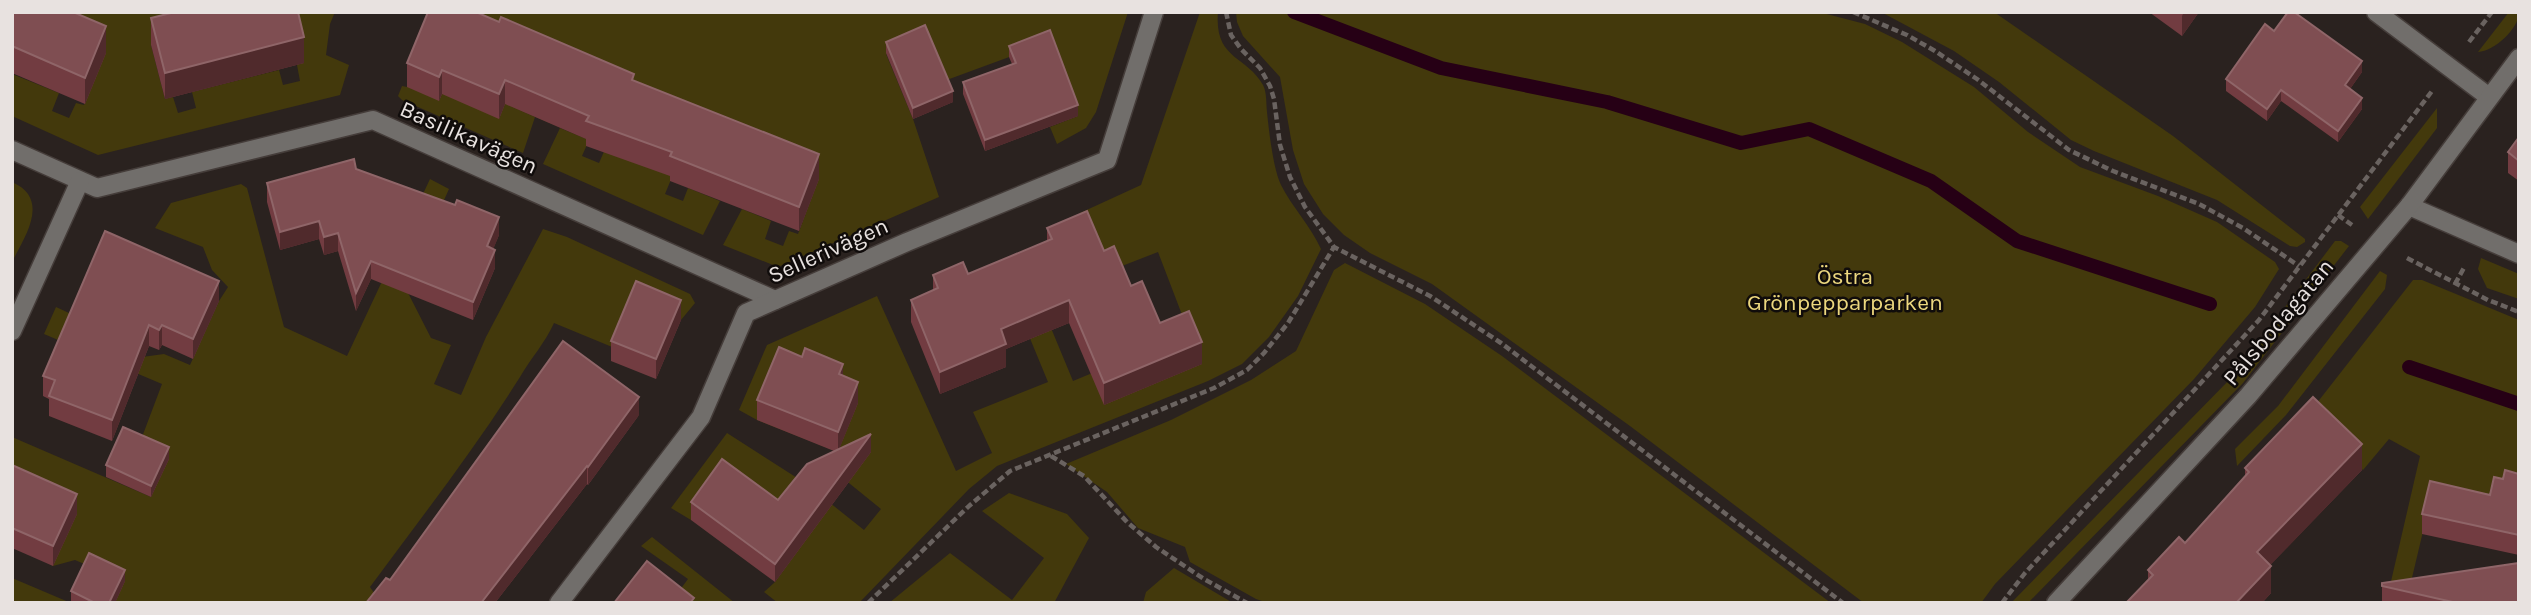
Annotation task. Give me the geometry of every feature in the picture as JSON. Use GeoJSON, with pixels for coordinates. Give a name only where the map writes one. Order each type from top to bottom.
{"type":"FeatureCollection","features":[{"type":"Feature","properties":{"kind":"street","name":"Sellerivägen"},"geometry":{"type":"LineString","coordinates":[[559,603],[701,417],[746,313],[907,242],[1107,160],[1154,12]]}},
{"type":"Feature","properties":{"kind":"street"},"geometry":{"type":"LineString","coordinates":[[2376,12],[2489,97]]}},
{"type":"Feature","properties":{"kind":"street","name":"Pålsbodagatan"},"geometry":{"type":"LineString","coordinates":[[2056,603],[2248,396],[2409,206],[2519,58]]}},
{"type":"Feature","properties":{"kind":"street","name":"Basilikavägen"},"geometry":{"type":"LineString","coordinates":[[12,150],[97,188],[373,120],[775,300]]}},
{"type":"Feature","properties":{"kind":"street"},"geometry":{"type":"LineString","coordinates":[[12,331],[80,181]]}},
{"type":"Feature","properties":{"kind":"street"},"geometry":{"type":"LineString","coordinates":[[2409,206],[2519,254]]}},
{"type":"Feature","properties":{"kind":"path"},"geometry":{"type":"LineString","coordinates":[[1226,12],[1231,36],[1260,68],[1270,86],[1280,145],[1290,177],[1305,207],[1334,247],[1430,296],[1501,343],[1843,603]]}},
{"type":"Feature","properties":{"kind":"path"},"geometry":{"type":"LineString","coordinates":[[1853,12],[1907,35],[1935,51],[1977,79],[2069,150],[2113,171],[2199,204],[2243,228],[2299,266]]}},
{"type":"Feature","properties":{"kind":"path"},"geometry":{"type":"LineString","coordinates":[[2002,603],[2025,573],[2259,320],[2492,12]]}},
{"type":"Feature","properties":{"kind":"path"},"geometry":{"type":"LineString","coordinates":[[2338,215],[2378,242],[2438,276],[2519,312]]}},
{"type":"Feature","properties":{"kind":"path"},"geometry":{"type":"LineString","coordinates":[[868,603],[969,506],[1010,471],[1214,388],[1247,370],[1264,354],[1288,323],[1334,247]]}},
{"type":"Feature","properties":{"kind":"path"},"geometry":{"type":"LineString","coordinates":[[1050,455],[1084,476],[1127,522],[1156,547],[1247,603]]}},
{"type":"Feature","properties":{"kind":"green space"},"geometry":{"type":"Polygon","coordinates":[[[12,12],[277,12],[151,45],[165,99],[173,97],[178,113],[196,108],[192,92],[279,70],[283,85],[300,81],[297,65],[304,62],[291,12],[335,12],[330,24],[326,55],[349,65],[340,95],[98,155],[12,116],[12,74],[59,93],[52,111],[69,118],[76,103],[84,105],[105,53],[12,12]]]}},
{"type":"Feature","properties":{"kind":"green space"},"geometry":{"type":"Polygon","coordinates":[[[479,12],[1128,12],[1096,112],[1086,128],[1057,144],[1050,127],[1078,116],[1050,42],[944,81],[886,54],[913,119],[939,197],[778,267],[723,245],[742,209],[771,221],[765,239],[783,246],[789,231],[798,234],[819,178],[672,177],[665,194],[683,201],[688,188],[720,201],[703,235],[543,164],[560,128],[589,140],[582,156],[599,163],[606,147],[505,104],[535,117],[523,153],[402,100],[398,96],[402,86],[407,87],[468,33],[479,12]]]}},
{"type":"Feature","properties":{"kind":"green space"},"geometry":{"type":"Polygon","coordinates":[[[1200,12],[1218,12],[1218,28],[1226,48],[1256,75],[1263,85],[1278,178],[1321,249],[1298,296],[1269,337],[1242,364],[1208,381],[997,466],[969,489],[859,603],[778,603],[764,592],[775,582],[806,539],[691,520],[671,508],[727,433],[805,483],[864,530],[881,509],[823,462],[838,452],[757,420],[739,410],[767,345],[877,296],[956,471],[992,453],[973,412],[1048,382],[1029,336],[1051,328],[1073,381],[1189,333],[1158,252],[1104,273],[1080,213],[1141,185],[1200,12]]]}},
{"type":"Feature","properties":{"kind":"green space","name":"Östra Grönpepparparken"},"geometry":{"type":"Polygon","coordinates":[[[1236,12],[1819,12],[1865,24],[1902,42],[1974,87],[2028,132],[2080,167],[2158,196],[2217,222],[2275,262],[2279,269],[2255,307],[2194,379],[1995,584],[1981,603],[1864,603],[1630,426],[1432,284],[1370,253],[1344,235],[1323,214],[1304,184],[1293,150],[1280,77],[1243,36],[1236,12]]]}},
{"type":"Feature","properties":{"kind":"green space"},"geometry":{"type":"Polygon","coordinates":[[[1881,12],[1994,12],[2173,136],[2305,239],[2305,242],[2297,247],[2290,246],[2217,200],[2071,140],[1999,82],[1954,51],[1881,12]]]}},
{"type":"Feature","properties":{"kind":"green space"},"geometry":{"type":"Polygon","coordinates":[[[2509,12],[2519,12],[2510,32],[2491,48],[2478,52],[2509,12]]]}},
{"type":"Feature","properties":{"kind":"green space"},"geometry":{"type":"Polygon","coordinates":[[[2437,108],[2437,128],[2368,219],[2360,207],[2437,108]]]}},
{"type":"Feature","properties":{"kind":"green space"},"geometry":{"type":"Polygon","coordinates":[[[430,179],[449,189],[405,287],[431,338],[451,345],[434,384],[461,395],[486,337],[543,229],[567,237],[690,294],[695,303],[681,320],[636,302],[617,349],[554,323],[484,431],[370,587],[381,603],[115,603],[124,581],[75,560],[53,566],[12,486],[12,437],[151,497],[139,445],[162,384],[44,334],[56,307],[119,336],[142,357],[164,354],[190,365],[228,287],[212,270],[203,247],[155,228],[171,203],[241,184],[247,188],[284,327],[347,356],[430,179]]]}},
{"type":"Feature","properties":{"kind":"green space"},"geometry":{"type":"Polygon","coordinates":[[[12,182],[24,189],[33,208],[28,230],[12,262],[12,182]]]}},
{"type":"Feature","properties":{"kind":"green space"},"geometry":{"type":"Polygon","coordinates":[[[2335,241],[2349,246],[2243,383],[2028,603],[2011,603],[2233,376],[2335,241]]]}},
{"type":"Feature","properties":{"kind":"green space"},"geometry":{"type":"Polygon","coordinates":[[[2481,258],[2519,274],[2519,299],[2487,288],[2478,269],[2481,258]]]}},
{"type":"Feature","properties":{"kind":"green space"},"geometry":{"type":"Polygon","coordinates":[[[1345,263],[1425,304],[1502,356],[1831,603],[1268,603],[1190,562],[1185,547],[1138,528],[1107,492],[1066,464],[1171,420],[1251,380],[1296,351],[1334,270],[1345,263]]]}},
{"type":"Feature","properties":{"kind":"green space"},"geometry":{"type":"Polygon","coordinates":[[[2380,271],[2387,275],[2385,289],[2286,415],[2237,466],[2235,449],[2278,406],[2380,271]]]}},
{"type":"Feature","properties":{"kind":"green space"},"geometry":{"type":"Polygon","coordinates":[[[2413,280],[2422,280],[2519,320],[2519,494],[2503,499],[2430,502],[2406,603],[2386,603],[2420,456],[2389,439],[2363,470],[2313,423],[2313,408],[2413,280]]]}},
{"type":"Feature","properties":{"kind":"green space"},"geometry":{"type":"Polygon","coordinates":[[[1009,493],[1067,514],[1089,538],[1054,603],[889,603],[950,553],[1012,600],[1044,558],[982,511],[1009,493]]]}},
{"type":"Feature","properties":{"kind":"green space"},"geometry":{"type":"Polygon","coordinates":[[[652,537],[735,603],[695,603],[679,591],[688,579],[641,546],[652,537]]]}},
{"type":"Feature","properties":{"kind":"green space"},"geometry":{"type":"Polygon","coordinates":[[[1174,568],[1233,603],[1143,603],[1146,592],[1174,568]]]}},
{"type":"Feature","properties":{"kind":"green space"},"geometry":{"type":"Polygon","coordinates":[[[12,578],[71,603],[12,603],[12,578]]]}},
{"type":"Feature","properties":{"kind":"building"},"geometry":{"type":"Polygon","coordinates":[[[12,12],[73,12],[106,26],[85,78],[12,46],[12,12]]]}},
{"type":"Feature","properties":{"kind":"building"},"geometry":{"type":"Polygon","coordinates":[[[175,12],[298,12],[304,37],[165,73],[151,18],[175,12]]]}},
{"type":"Feature","properties":{"kind":"building"},"geometry":{"type":"Polygon","coordinates":[[[428,12],[476,12],[499,22],[501,17],[634,74],[632,80],[819,154],[799,207],[670,156],[672,152],[586,121],[589,116],[505,80],[499,94],[442,70],[439,77],[407,63],[428,12]]]}},
{"type":"Feature","properties":{"kind":"building"},"geometry":{"type":"Polygon","coordinates":[[[2288,12],[2294,12],[2362,61],[2345,85],[2362,98],[2338,131],[2281,90],[2267,109],[2226,79],[2265,24],[2274,31],[2288,12]]]}},
{"type":"Feature","properties":{"kind":"building"},"geometry":{"type":"Polygon","coordinates":[[[925,25],[953,91],[913,108],[886,42],[925,25]]]}},
{"type":"Feature","properties":{"kind":"building"},"geometry":{"type":"Polygon","coordinates":[[[1050,30],[1078,105],[985,140],[963,82],[1016,63],[1009,46],[1050,30]]]}},
{"type":"Feature","properties":{"kind":"building"},"geometry":{"type":"Polygon","coordinates":[[[2519,137],[2519,161],[2508,152],[2519,137]]]}},
{"type":"Feature","properties":{"kind":"building"},"geometry":{"type":"Polygon","coordinates":[[[354,159],[356,169],[455,205],[457,200],[499,217],[487,246],[495,250],[473,302],[371,261],[356,293],[338,233],[324,237],[319,221],[280,232],[267,183],[354,159]]]}},
{"type":"Feature","properties":{"kind":"building"},"geometry":{"type":"Polygon","coordinates":[[[1087,211],[1104,251],[1114,246],[1131,286],[1142,281],[1160,323],[1189,311],[1202,342],[1104,383],[1069,300],[1001,329],[1006,344],[940,372],[911,300],[938,288],[933,275],[963,262],[968,274],[1052,239],[1047,228],[1087,211]]]}},
{"type":"Feature","properties":{"kind":"building"},"geometry":{"type":"Polygon","coordinates":[[[105,231],[219,281],[193,339],[162,325],[159,330],[149,325],[112,420],[49,396],[55,380],[43,376],[105,231]]]}},
{"type":"Feature","properties":{"kind":"building"},"geometry":{"type":"Polygon","coordinates":[[[636,281],[681,300],[656,359],[611,341],[636,281]]]}},
{"type":"Feature","properties":{"kind":"building"},"geometry":{"type":"Polygon","coordinates":[[[563,341],[639,397],[588,467],[481,603],[366,603],[386,578],[390,580],[563,341]]]}},
{"type":"Feature","properties":{"kind":"building"},"geometry":{"type":"Polygon","coordinates":[[[779,347],[802,357],[805,348],[843,364],[839,374],[858,382],[838,432],[757,400],[779,347]]]}},
{"type":"Feature","properties":{"kind":"building"},"geometry":{"type":"Polygon","coordinates":[[[2313,397],[2362,444],[2257,552],[2271,566],[2236,603],[2126,603],[2153,575],[2148,570],[2179,537],[2185,543],[2249,472],[2245,468],[2313,397]]]}},
{"type":"Feature","properties":{"kind":"building"},"geometry":{"type":"Polygon","coordinates":[[[123,427],[169,447],[151,486],[106,465],[123,427]]]}},
{"type":"Feature","properties":{"kind":"building"},"geometry":{"type":"Polygon","coordinates":[[[871,434],[775,564],[691,502],[722,459],[778,500],[807,464],[871,434]]]}},
{"type":"Feature","properties":{"kind":"building"},"geometry":{"type":"Polygon","coordinates":[[[12,465],[77,494],[53,546],[12,528],[12,465]]]}},
{"type":"Feature","properties":{"kind":"building"},"geometry":{"type":"Polygon","coordinates":[[[2505,470],[2519,474],[2519,535],[2422,514],[2430,481],[2490,495],[2494,477],[2503,479],[2505,470]]]}},
{"type":"Feature","properties":{"kind":"building"},"geometry":{"type":"Polygon","coordinates":[[[89,553],[125,570],[109,603],[95,603],[71,591],[89,553]]]}},
{"type":"Feature","properties":{"kind":"building"},"geometry":{"type":"Polygon","coordinates":[[[647,561],[694,598],[690,603],[614,603],[647,561]]]}},
{"type":"Feature","properties":{"kind":"building"},"geometry":{"type":"Polygon","coordinates":[[[2519,563],[2519,603],[2457,603],[2382,586],[2382,583],[2519,563]]]}},
{"type":"Feature","properties":{"kind":"waterway"},"geometry":{"type":"LineString","coordinates":[[1294,12],[1441,68],[1607,102],[1741,143],[1809,129],[1931,181],[2017,241],[2210,304]]}},
{"type":"Feature","properties":{"kind":"waterway"},"geometry":{"type":"LineString","coordinates":[[2409,367],[2519,404]]}}]}
